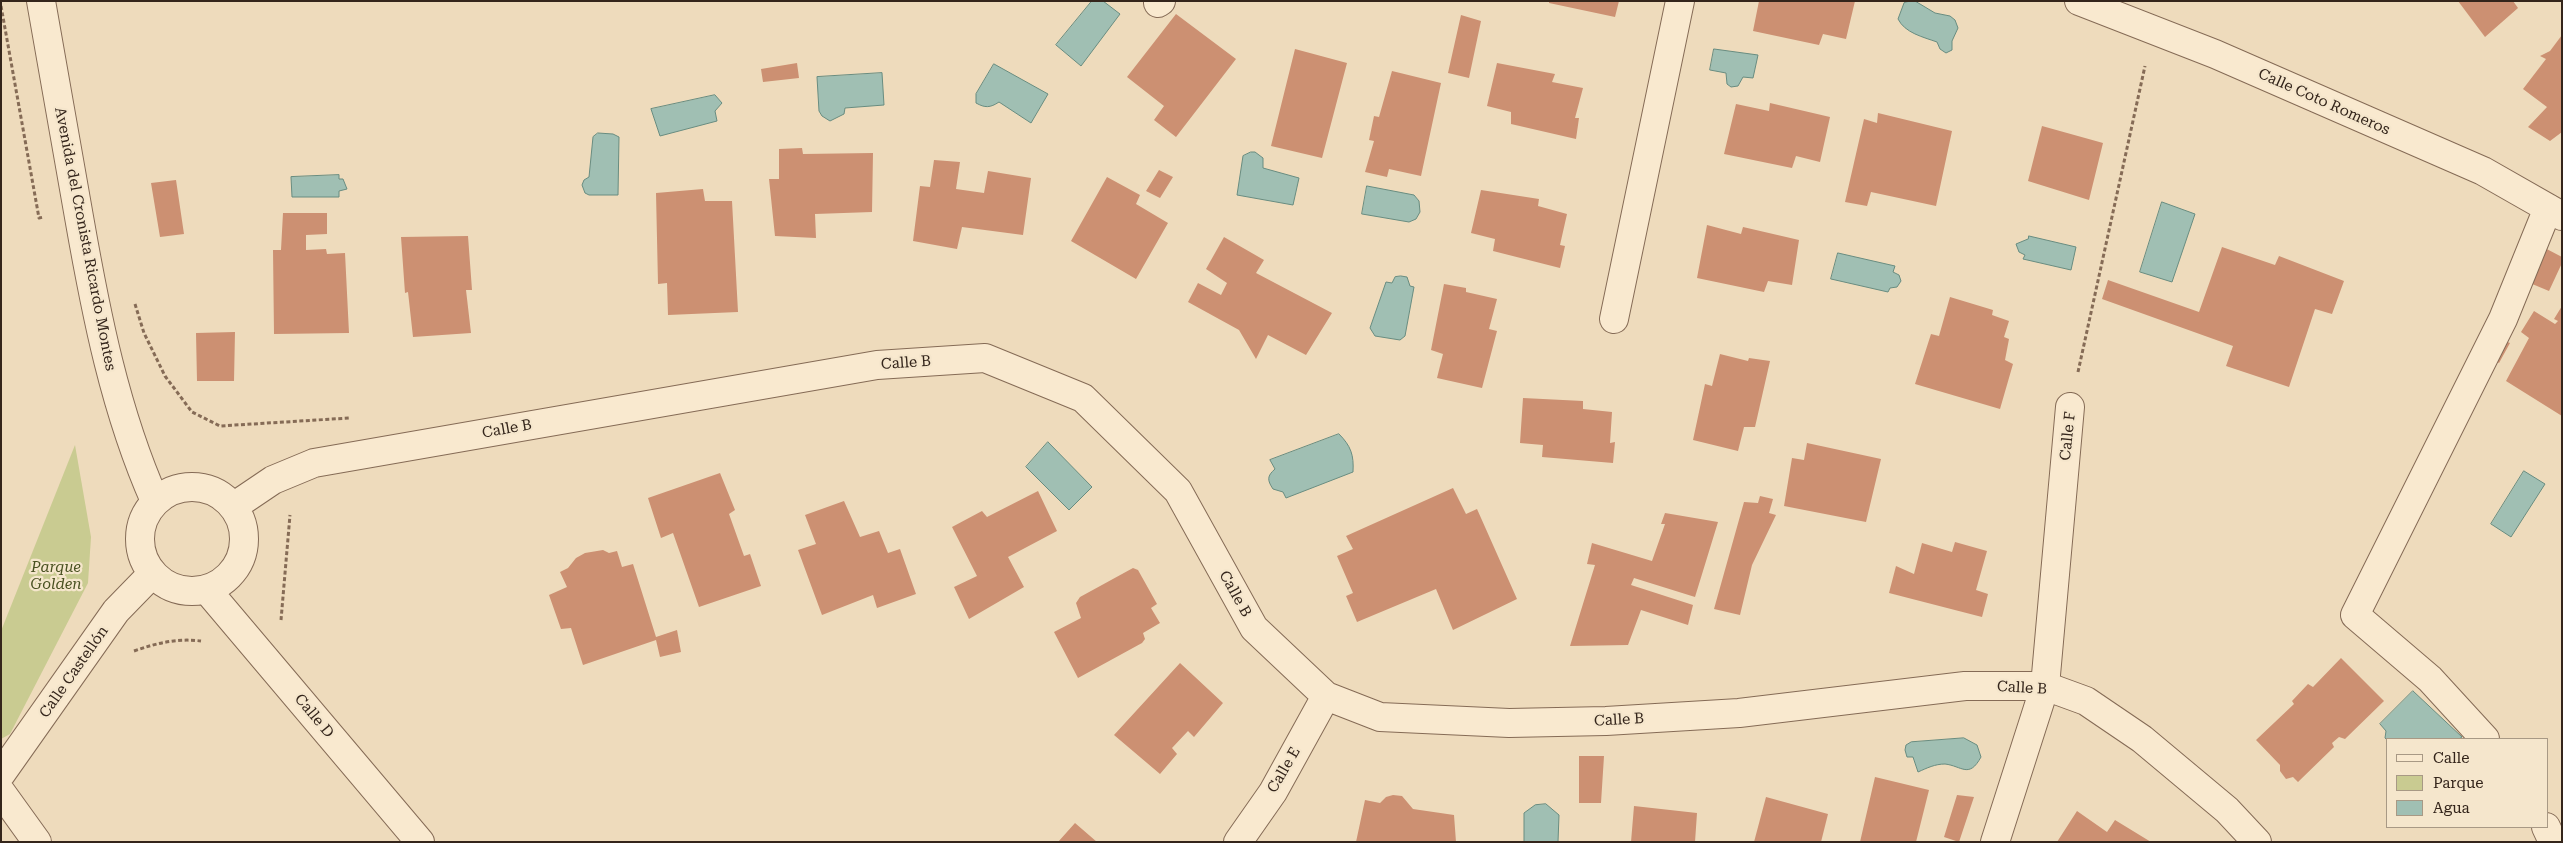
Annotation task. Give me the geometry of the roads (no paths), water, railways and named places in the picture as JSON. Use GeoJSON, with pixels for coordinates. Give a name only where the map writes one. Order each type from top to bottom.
{"type":"FeatureCollection","features":[{"type":"Feature","properties":{"kind":"street","name":"Avenida del Cronista Ricardo Montes"},"geometry":{"type":"LineString","coordinates":[[41,1],[92,290],[116,391],[138,464],[155,501]]}},
{"type":"Feature","properties":{"kind":"street"},"geometry":{"type":"LineString","coordinates":[[1614,320],[1680,1]]}},
{"type":"Feature","properties":{"kind":"street","name":"Calle Coto Romeros"},"geometry":{"type":"LineString","coordinates":[[2079,1],[2215,54],[2483,171],[2555,212]]}},
{"type":"Feature","properties":{"kind":"street"},"geometry":{"type":"LineString","coordinates":[[2484,738],[2430,680],[2355,615],[2555,212]]}},
{"type":"Feature","properties":{"kind":"street","name":"Calle B"},"geometry":{"type":"LineString","coordinates":[[233,507],[273,480],[314,463],[877,365],[985,358],[1083,398],[1178,492],[1254,628],[1326,696],[1380,717],[1509,723],[1606,721],[1739,713],[1965,686],[2045,686],[2086,701],[2142,739],[2227,810],[2257,842]]}},
{"type":"Feature","properties":{"kind":"street","name":"Calle F"},"geometry":{"type":"LineString","coordinates":[[1995,842],[2045,686],[2070,407]]}},
{"type":"Feature","properties":{"kind":"street"},"geometry":{"type":"LineString","coordinates":[[183,487],[199,487],[214,491],[233,507],[238,513],[244,530],[244,547],[239,564],[229,577],[215,587],[198,592],[182,591],[166,585],[152,574],[144,560],[140,545],[140,529],[146,514],[155,501],[168,492],[183,487]]}},
{"type":"Feature","properties":{"kind":"street","name":"Calle Castellón"},"geometry":{"type":"LineString","coordinates":[[1,774],[116,611],[152,574]]}},
{"type":"Feature","properties":{"kind":"street","name":"Calle D"},"geometry":{"type":"LineString","coordinates":[[207,590],[420,842]]}},
{"type":"Feature","properties":{"kind":"street","name":"Calle E"},"geometry":{"type":"LineString","coordinates":[[1238,842],[1273,792],[1326,696]]}},
{"type":"Feature","properties":{"kind":"street"},"geometry":{"type":"LineString","coordinates":[[1,792],[37,842]]}},
{"type":"Feature","properties":{"kind":"street"},"geometry":{"type":"LineString","coordinates":[[2546,828],[2553,842]]}},
{"type":"Feature","properties":{"kind":"water"},"geometry":{"type":"Polygon","coordinates":[[[1092,1],[1103,1],[1120,14],[1081,66],[1056,45],[1092,1]]]}},
{"type":"Feature","properties":{"kind":"water"},"geometry":{"type":"Polygon","coordinates":[[[1915,1],[1935,13],[1950,16],[1955,20],[1958,28],[1952,41],[1952,50],[1946,53],[1940,49],[1937,42],[1915,34],[1901,24],[1898,19],[1904,3],[1915,1]]]}},
{"type":"Feature","properties":{"kind":"water"},"geometry":{"type":"Polygon","coordinates":[[[1714,49],[1758,55],[1753,78],[1743,77],[1738,86],[1731,87],[1727,84],[1726,73],[1710,70],[1714,49]]]}},
{"type":"Feature","properties":{"kind":"water"},"geometry":{"type":"Polygon","coordinates":[[[994,64],[1048,94],[1031,123],[999,102],[988,107],[976,103],[976,94],[994,64]]]}},
{"type":"Feature","properties":{"kind":"water"},"geometry":{"type":"Polygon","coordinates":[[[882,73],[884,105],[845,108],[844,114],[830,121],[822,116],[819,111],[817,77],[882,73]]]}},
{"type":"Feature","properties":{"kind":"water"},"geometry":{"type":"Polygon","coordinates":[[[715,95],[722,103],[715,111],[717,121],[660,136],[651,109],[715,95]]]}},
{"type":"Feature","properties":{"kind":"water"},"geometry":{"type":"Polygon","coordinates":[[[598,133],[613,134],[619,137],[618,195],[589,195],[585,193],[582,185],[584,180],[589,177],[593,137],[598,133]]]}},
{"type":"Feature","properties":{"kind":"water"},"geometry":{"type":"Polygon","coordinates":[[[1255,152],[1263,158],[1263,168],[1299,178],[1293,205],[1237,195],[1243,156],[1255,152]]]}},
{"type":"Feature","properties":{"kind":"water"},"geometry":{"type":"Polygon","coordinates":[[[339,175],[339,179],[343,179],[347,189],[339,191],[339,197],[292,197],[291,177],[339,175]]]}},
{"type":"Feature","properties":{"kind":"water"},"geometry":{"type":"Polygon","coordinates":[[[1367,186],[1414,195],[1419,201],[1420,212],[1416,219],[1409,222],[1362,214],[1367,186]]]}},
{"type":"Feature","properties":{"kind":"water"},"geometry":{"type":"Polygon","coordinates":[[[2162,202],[2195,214],[2172,282],[2140,272],[2162,202]]]}},
{"type":"Feature","properties":{"kind":"water"},"geometry":{"type":"Polygon","coordinates":[[[2029,236],[2076,247],[2071,270],[2023,259],[2025,255],[2019,252],[2016,244],[2028,239],[2029,236]]]}},
{"type":"Feature","properties":{"kind":"water"},"geometry":{"type":"Polygon","coordinates":[[[1838,253],[1895,266],[1893,272],[1899,275],[1901,281],[1897,287],[1890,288],[1888,292],[1831,279],[1838,253]]]}},
{"type":"Feature","properties":{"kind":"water"},"geometry":{"type":"Polygon","coordinates":[[[1395,277],[1407,277],[1410,286],[1414,287],[1405,336],[1400,340],[1375,336],[1370,328],[1386,282],[1392,283],[1395,277]]]}},
{"type":"Feature","properties":{"kind":"water"},"geometry":{"type":"Polygon","coordinates":[[[1339,434],[1351,451],[1353,472],[1286,498],[1283,492],[1273,489],[1269,478],[1275,469],[1270,460],[1339,434]]]}},
{"type":"Feature","properties":{"kind":"water"},"geometry":{"type":"Polygon","coordinates":[[[1048,442],[1092,487],[1069,510],[1026,467],[1048,442]]]}},
{"type":"Feature","properties":{"kind":"water"},"geometry":{"type":"Polygon","coordinates":[[[2524,471],[2545,484],[2511,537],[2491,524],[2524,471]]]}},
{"type":"Feature","properties":{"kind":"water"},"geometry":{"type":"Polygon","coordinates":[[[2413,691],[2462,737],[2386,739],[2385,738],[2386,731],[2380,724],[2413,691]]]}},
{"type":"Feature","properties":{"kind":"water"},"geometry":{"type":"Polygon","coordinates":[[[1964,738],[1977,745],[1981,757],[1973,768],[1965,770],[1941,764],[1918,772],[1913,757],[1907,757],[1905,750],[1906,745],[1911,742],[1964,738]]]}},
{"type":"Feature","properties":{"kind":"water"},"geometry":{"type":"Polygon","coordinates":[[[1546,804],[1559,815],[1558,842],[1524,842],[1524,813],[1535,805],[1546,804]]]}},
{"type":"Feature","properties":{"kind":"park label","name":"Parque Golden"},"geometry":{"type":"Point","coordinates":[56,576]}}]}
